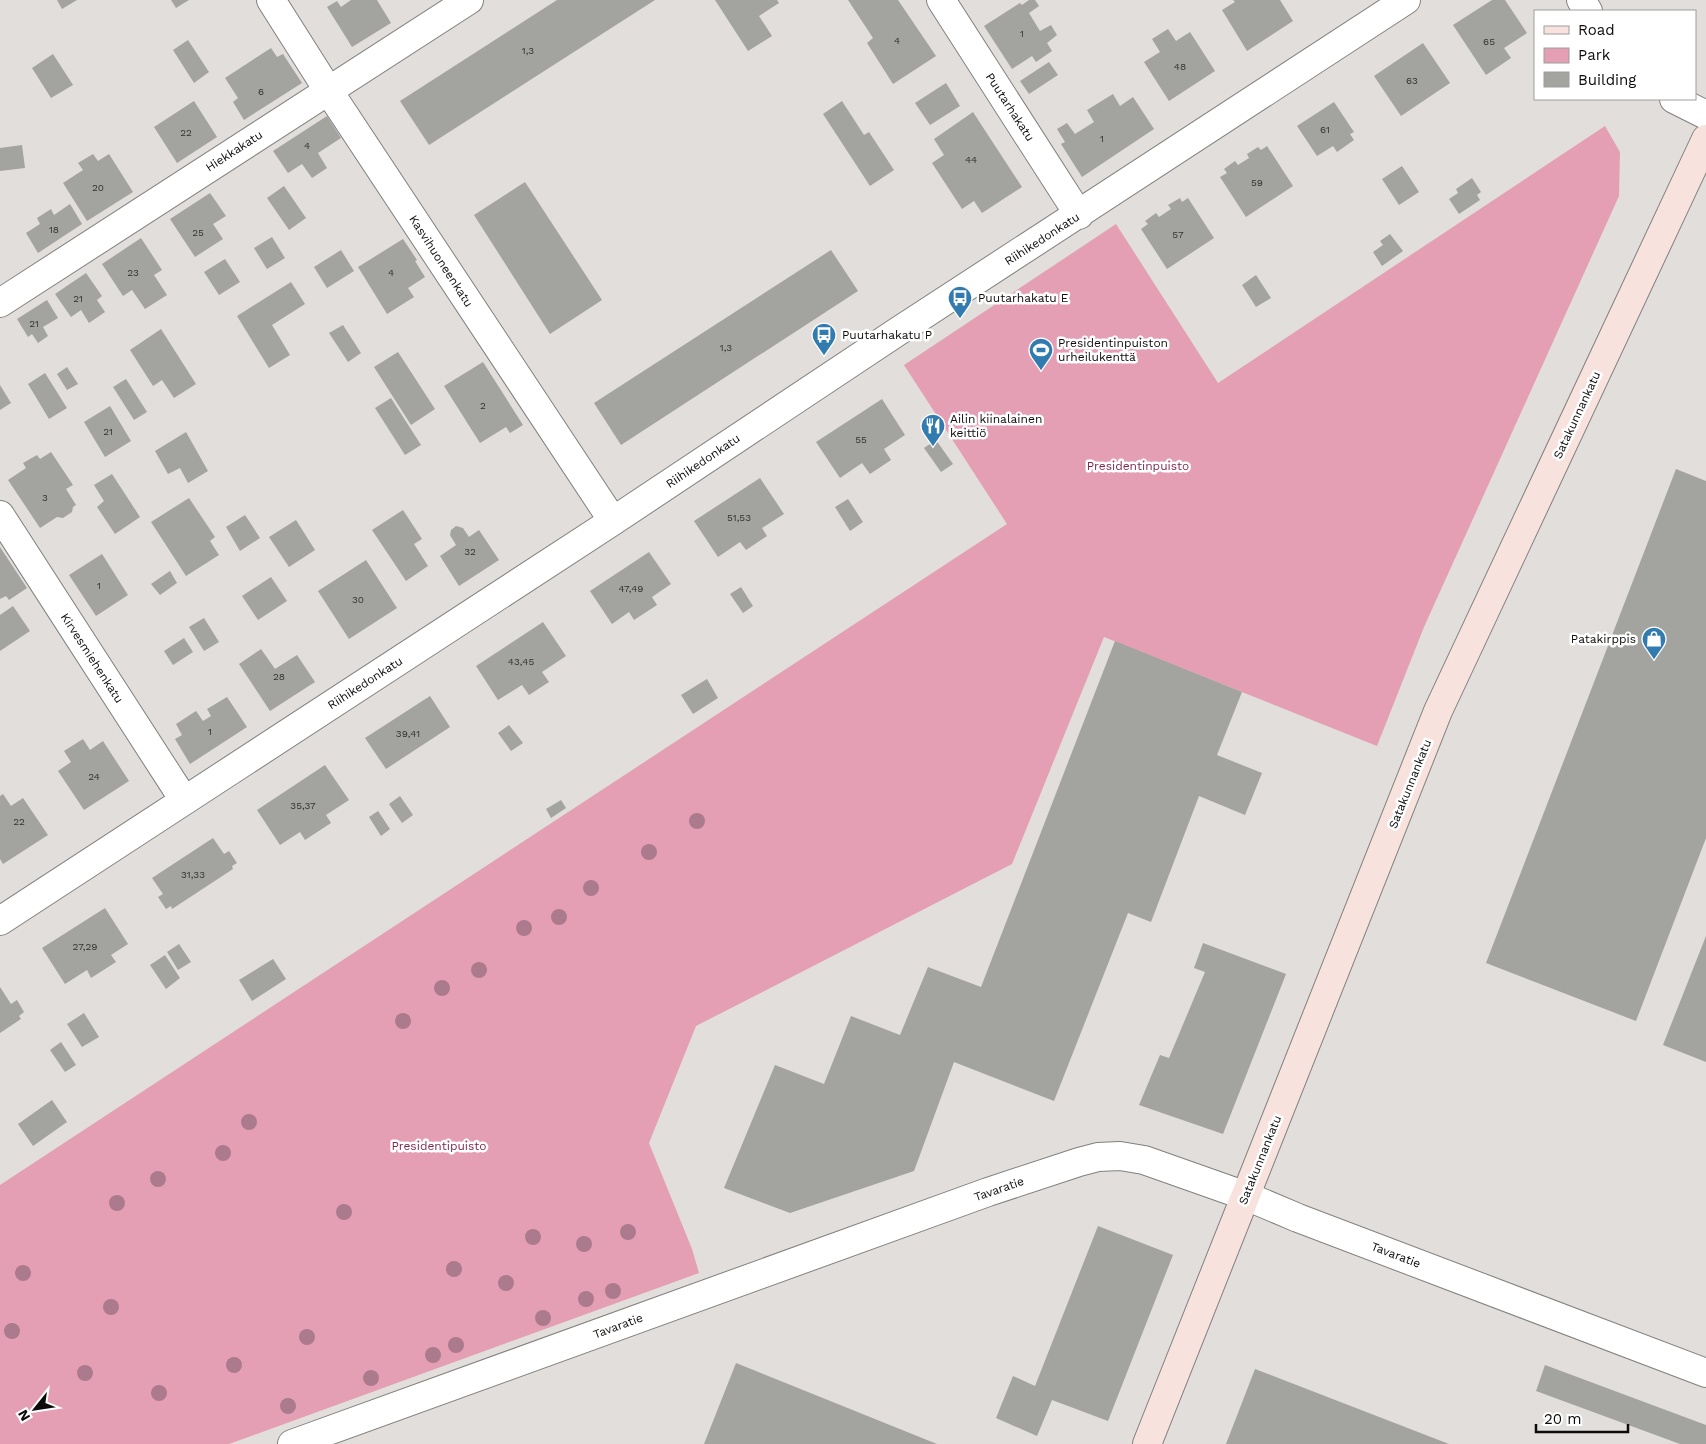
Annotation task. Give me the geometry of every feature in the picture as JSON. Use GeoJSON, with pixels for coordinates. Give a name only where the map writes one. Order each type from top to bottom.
{"type":"FeatureCollection","features":[{"type":"Feature","properties":{"kind":"main road","name":"Satakunnankatu"},"geometry":{"type":"LineString","coordinates":[[1147,1444],[1265,1151],[1438,711],[1706,139]]}},
{"type":"Feature","properties":{"kind":"street","name":"Kasvihuoneenkatu"},"geometry":{"type":"LineString","coordinates":[[271,0],[328,90],[613,521]]}},
{"type":"Feature","properties":{"kind":"street","name":"Hiekkakatu"},"geometry":{"type":"LineString","coordinates":[[0,303],[469,0]]}},
{"type":"Feature","properties":{"kind":"street","name":"Puutarhakatu"},"geometry":{"type":"LineString","coordinates":[[941,0],[1079,214]]}},
{"type":"Feature","properties":{"kind":"street","name":"Riihikedonkatu"},"geometry":{"type":"LineString","coordinates":[[0,921],[1406,0]]}},
{"type":"Feature","properties":{"kind":"street"},"geometry":{"type":"LineString","coordinates":[[1676,100],[1706,115]]}},
{"type":"Feature","properties":{"kind":"street","name":"Kirvesmiehenkatu"},"geometry":{"type":"LineString","coordinates":[[0,515],[184,800]]}},
{"type":"Feature","properties":{"kind":"street","name":"Tavaratie"},"geometry":{"type":"LineString","coordinates":[[292,1444],[988,1192],[1098,1157],[1120,1156],[1144,1160],[1246,1196],[1298,1218],[1706,1373]]}},
{"type":"Feature","properties":{"kind":"green space","name":"Presidentipuisto"},"geometry":{"type":"Polygon","coordinates":[[[1605,126],[1620,152],[1619,196],[1424,627],[1377,746],[1104,637],[1012,864],[696,1026],[649,1143],[692,1249],[699,1273],[229,1444],[0,1444],[0,1185],[1007,524],[904,365],[1116,224],[1218,383],[1605,126]]]}},
{"type":"Feature","properties":{"kind":"building"},"geometry":{"type":"Polygon","coordinates":[[[57,0],[77,0],[62,9],[57,0]]]}},
{"type":"Feature","properties":{"kind":"building"},"geometry":{"type":"Polygon","coordinates":[[[171,0],[189,0],[176,8],[171,0]]]}},
{"type":"Feature","properties":{"kind":"building"},"geometry":{"type":"Polygon","coordinates":[[[351,0],[377,0],[391,23],[352,47],[327,7],[337,1],[341,7],[351,0]]]}},
{"type":"Feature","properties":{"kind":"building"},"geometry":{"type":"Polygon","coordinates":[[[557,0],[655,0],[429,145],[400,101],[557,0]]]}},
{"type":"Feature","properties":{"kind":"building"},"geometry":{"type":"Polygon","coordinates":[[[715,0],[777,0],[779,3],[759,16],[772,36],[748,51],[715,0]]]}},
{"type":"Feature","properties":{"kind":"building"},"geometry":{"type":"Polygon","coordinates":[[[848,0],[898,0],[936,56],[893,84],[867,43],[873,38],[848,0]]]}},
{"type":"Feature","properties":{"kind":"building"},"geometry":{"type":"Polygon","coordinates":[[[1029,0],[1035,0],[1039,6],[1029,13],[1040,31],[1051,25],[1057,35],[1047,43],[1052,51],[1036,62],[1032,56],[1012,69],[984,26],[1020,3],[1022,5],[1029,0]]]}},
{"type":"Feature","properties":{"kind":"building"},"geometry":{"type":"Polygon","coordinates":[[[1233,0],[1280,0],[1293,21],[1247,51],[1222,10],[1235,2],[1233,0]]]}},
{"type":"Feature","properties":{"kind":"building"},"geometry":{"type":"Polygon","coordinates":[[[1492,0],[1505,0],[1527,33],[1504,48],[1511,58],[1486,75],[1453,25],[1492,0]]]}},
{"type":"Feature","properties":{"kind":"building"},"geometry":{"type":"Polygon","coordinates":[[[1168,29],[1176,41],[1190,32],[1215,71],[1169,101],[1144,62],[1160,52],[1152,39],[1168,29]]]}},
{"type":"Feature","properties":{"kind":"building"},"geometry":{"type":"Polygon","coordinates":[[[188,40],[209,72],[194,83],[173,50],[188,40]]]}},
{"type":"Feature","properties":{"kind":"building"},"geometry":{"type":"Polygon","coordinates":[[[1423,43],[1450,83],[1401,116],[1374,76],[1423,43]]]}},
{"type":"Feature","properties":{"kind":"building"},"geometry":{"type":"Polygon","coordinates":[[[271,48],[277,57],[283,54],[302,83],[244,120],[233,102],[238,98],[225,78],[271,48]]]}},
{"type":"Feature","properties":{"kind":"building"},"geometry":{"type":"Polygon","coordinates":[[[53,54],[73,85],[51,98],[32,68],[53,54]]]}},
{"type":"Feature","properties":{"kind":"building"},"geometry":{"type":"Polygon","coordinates":[[[1049,62],[1058,75],[1029,94],[1020,81],[1049,62]]]}},
{"type":"Feature","properties":{"kind":"building"},"geometry":{"type":"Polygon","coordinates":[[[946,83],[960,106],[930,125],[915,103],[946,83]]]}},
{"type":"Feature","properties":{"kind":"building"},"geometry":{"type":"Polygon","coordinates":[[[1113,94],[1120,106],[1133,97],[1154,129],[1082,177],[1061,144],[1065,142],[1057,129],[1067,123],[1075,134],[1094,122],[1087,110],[1113,94]]]}},
{"type":"Feature","properties":{"kind":"building"},"geometry":{"type":"Polygon","coordinates":[[[194,101],[217,137],[177,163],[154,127],[194,101]]]}},
{"type":"Feature","properties":{"kind":"building"},"geometry":{"type":"Polygon","coordinates":[[[842,101],[864,135],[869,132],[894,170],[870,186],[823,114],[842,101]]]}},
{"type":"Feature","properties":{"kind":"building"},"geometry":{"type":"Polygon","coordinates":[[[1334,102],[1354,132],[1350,134],[1354,140],[1337,152],[1333,146],[1317,156],[1297,126],[1334,102]]]}},
{"type":"Feature","properties":{"kind":"building"},"geometry":{"type":"Polygon","coordinates":[[[973,112],[1022,187],[982,213],[974,201],[962,209],[932,163],[944,155],[934,139],[973,112]]]}},
{"type":"Feature","properties":{"kind":"building"},"geometry":{"type":"Polygon","coordinates":[[[327,116],[341,138],[318,153],[327,168],[312,178],[302,164],[288,173],[273,151],[327,116]]]}},
{"type":"Feature","properties":{"kind":"building"},"geometry":{"type":"Polygon","coordinates":[[[22,145],[25,168],[0,171],[0,148],[22,145]]]}},
{"type":"Feature","properties":{"kind":"building"},"geometry":{"type":"Polygon","coordinates":[[[1267,146],[1293,186],[1246,217],[1220,177],[1227,173],[1224,169],[1235,161],[1238,165],[1249,158],[1247,154],[1258,147],[1261,150],[1267,146]]]}},
{"type":"Feature","properties":{"kind":"building"},"geometry":{"type":"Polygon","coordinates":[[[93,154],[98,161],[109,154],[133,192],[87,221],[63,183],[83,170],[78,163],[93,154]]]}},
{"type":"Feature","properties":{"kind":"building"},"geometry":{"type":"Polygon","coordinates":[[[1402,166],[1419,192],[1399,205],[1382,179],[1402,166]]]}},
{"type":"Feature","properties":{"kind":"building"},"geometry":{"type":"Polygon","coordinates":[[[1472,178],[1481,192],[1477,195],[1480,200],[1459,214],[1449,199],[1458,193],[1456,189],[1472,178]]]}},
{"type":"Feature","properties":{"kind":"building"},"geometry":{"type":"Polygon","coordinates":[[[525,182],[602,300],[550,334],[474,215],[525,182]]]}},
{"type":"Feature","properties":{"kind":"building"},"geometry":{"type":"Polygon","coordinates":[[[284,186],[306,218],[289,230],[267,198],[284,186]]]}},
{"type":"Feature","properties":{"kind":"building"},"geometry":{"type":"Polygon","coordinates":[[[210,193],[226,216],[213,224],[223,239],[195,257],[170,219],[210,193]]]}},
{"type":"Feature","properties":{"kind":"building"},"geometry":{"type":"Polygon","coordinates":[[[1180,198],[1182,202],[1188,198],[1214,238],[1167,269],[1141,229],[1148,224],[1145,221],[1156,213],[1159,217],[1171,209],[1168,205],[1180,198]]]}},
{"type":"Feature","properties":{"kind":"building"},"geometry":{"type":"Polygon","coordinates":[[[70,204],[82,224],[38,253],[26,233],[40,224],[37,218],[51,209],[54,215],[70,204]]]}},
{"type":"Feature","properties":{"kind":"building"},"geometry":{"type":"Polygon","coordinates":[[[1390,234],[1403,251],[1382,266],[1373,252],[1383,245],[1380,241],[1390,234]]]}},
{"type":"Feature","properties":{"kind":"building"},"geometry":{"type":"Polygon","coordinates":[[[272,237],[285,258],[267,269],[254,248],[272,237]]]}},
{"type":"Feature","properties":{"kind":"building"},"geometry":{"type":"Polygon","coordinates":[[[141,238],[162,270],[154,275],[167,295],[145,309],[132,290],[123,296],[102,264],[141,238]]]}},
{"type":"Feature","properties":{"kind":"building"},"geometry":{"type":"Polygon","coordinates":[[[403,239],[417,260],[415,261],[425,277],[408,288],[414,297],[387,314],[358,267],[403,239]]]}},
{"type":"Feature","properties":{"kind":"building"},"geometry":{"type":"Polygon","coordinates":[[[341,250],[354,271],[327,288],[314,267],[341,250]]]}},
{"type":"Feature","properties":{"kind":"building"},"geometry":{"type":"Polygon","coordinates":[[[831,250],[858,291],[621,445],[594,403],[831,250]]]}},
{"type":"Feature","properties":{"kind":"building"},"geometry":{"type":"Polygon","coordinates":[[[225,259],[240,282],[219,295],[204,272],[225,259]]]}},
{"type":"Feature","properties":{"kind":"building"},"geometry":{"type":"Polygon","coordinates":[[[86,273],[102,296],[97,300],[105,312],[89,323],[81,310],[71,317],[55,294],[86,273]]]}},
{"type":"Feature","properties":{"kind":"building"},"geometry":{"type":"Polygon","coordinates":[[[1256,275],[1271,298],[1256,307],[1242,285],[1256,275]]]}},
{"type":"Feature","properties":{"kind":"building"},"geometry":{"type":"Polygon","coordinates":[[[291,282],[305,304],[272,325],[290,355],[269,368],[237,316],[291,282]]]}},
{"type":"Feature","properties":{"kind":"building"},"geometry":{"type":"Polygon","coordinates":[[[47,300],[58,318],[43,327],[48,336],[38,343],[32,334],[28,337],[17,319],[47,300]]]}},
{"type":"Feature","properties":{"kind":"building"},"geometry":{"type":"Polygon","coordinates":[[[343,325],[361,353],[348,362],[329,333],[343,325]]]}},
{"type":"Feature","properties":{"kind":"building"},"geometry":{"type":"Polygon","coordinates":[[[161,329],[196,384],[174,398],[162,380],[153,386],[130,350],[161,329]]]}},
{"type":"Feature","properties":{"kind":"building"},"geometry":{"type":"Polygon","coordinates":[[[398,352],[435,409],[411,425],[374,367],[398,352]]]}},
{"type":"Feature","properties":{"kind":"building"},"geometry":{"type":"Polygon","coordinates":[[[483,362],[523,425],[510,433],[506,427],[480,443],[444,386],[483,362]]]}},
{"type":"Feature","properties":{"kind":"building"},"geometry":{"type":"Polygon","coordinates":[[[67,367],[78,384],[67,390],[57,374],[67,367]]]}},
{"type":"Feature","properties":{"kind":"building"},"geometry":{"type":"Polygon","coordinates":[[[45,373],[67,408],[49,419],[28,384],[45,373]]]}},
{"type":"Feature","properties":{"kind":"building"},"geometry":{"type":"Polygon","coordinates":[[[126,379],[147,412],[134,420],[113,387],[126,379]]]}},
{"type":"Feature","properties":{"kind":"building"},"geometry":{"type":"Polygon","coordinates":[[[0,385],[11,403],[0,410],[0,385]]]}},
{"type":"Feature","properties":{"kind":"building"},"geometry":{"type":"Polygon","coordinates":[[[391,398],[421,445],[405,455],[375,408],[391,398]]]}},
{"type":"Feature","properties":{"kind":"building"},"geometry":{"type":"Polygon","coordinates":[[[882,399],[905,435],[884,449],[891,460],[870,474],[862,463],[840,478],[816,442],[882,399]]]}},
{"type":"Feature","properties":{"kind":"building"},"geometry":{"type":"Polygon","coordinates":[[[110,406],[131,441],[105,457],[84,422],[110,406]]]}},
{"type":"Feature","properties":{"kind":"building"},"geometry":{"type":"Polygon","coordinates":[[[186,432],[208,471],[188,483],[180,468],[168,474],[155,451],[186,432]]]}},
{"type":"Feature","properties":{"kind":"building"},"geometry":{"type":"Polygon","coordinates":[[[936,440],[953,464],[941,472],[924,448],[936,440]]]}},
{"type":"Feature","properties":{"kind":"building"},"geometry":{"type":"Polygon","coordinates":[[[51,452],[73,485],[66,489],[76,505],[73,507],[72,512],[63,518],[57,517],[40,528],[8,480],[26,468],[23,463],[37,455],[40,459],[51,452]]]}},
{"type":"Feature","properties":{"kind":"building","name":"Patakirppis"},"geometry":{"type":"Polygon","coordinates":[[[1676,469],[1706,481],[1706,838],[1636,1021],[1486,963],[1676,469]]]}},
{"type":"Feature","properties":{"kind":"building"},"geometry":{"type":"Polygon","coordinates":[[[112,474],[140,517],[115,534],[97,507],[104,501],[94,485],[112,474]]]}},
{"type":"Feature","properties":{"kind":"building"},"geometry":{"type":"Polygon","coordinates":[[[760,478],[784,514],[762,528],[767,536],[746,550],[740,542],[718,557],[694,521],[760,478]]]}},
{"type":"Feature","properties":{"kind":"building"},"geometry":{"type":"Polygon","coordinates":[[[189,498],[215,537],[210,541],[219,555],[186,576],[151,522],[189,498]]]}},
{"type":"Feature","properties":{"kind":"building"},"geometry":{"type":"Polygon","coordinates":[[[848,499],[863,522],[850,531],[835,507],[848,499]]]}},
{"type":"Feature","properties":{"kind":"building"},"geometry":{"type":"Polygon","coordinates":[[[403,510],[422,539],[414,544],[428,566],[406,581],[372,530],[403,510]]]}},
{"type":"Feature","properties":{"kind":"building"},"geometry":{"type":"Polygon","coordinates":[[[245,515],[260,538],[240,551],[226,527],[245,515]]]}},
{"type":"Feature","properties":{"kind":"building"},"geometry":{"type":"Polygon","coordinates":[[[296,520],[315,550],[289,567],[269,537],[296,520]]]}},
{"type":"Feature","properties":{"kind":"building"},"geometry":{"type":"Polygon","coordinates":[[[456,526],[463,528],[469,537],[479,530],[499,560],[459,586],[440,556],[456,545],[450,535],[451,530],[456,526]]]}},
{"type":"Feature","properties":{"kind":"building"},"geometry":{"type":"Polygon","coordinates":[[[0,547],[27,588],[9,600],[6,596],[0,599],[0,547]]]}},
{"type":"Feature","properties":{"kind":"building"},"geometry":{"type":"Polygon","coordinates":[[[649,552],[671,584],[652,597],[657,605],[634,620],[629,612],[612,624],[590,591],[649,552]]]}},
{"type":"Feature","properties":{"kind":"building"},"geometry":{"type":"Polygon","coordinates":[[[102,554],[128,595],[96,616],[69,575],[102,554]]]}},
{"type":"Feature","properties":{"kind":"building"},"geometry":{"type":"Polygon","coordinates":[[[366,560],[397,608],[349,639],[318,591],[366,560]]]}},
{"type":"Feature","properties":{"kind":"building"},"geometry":{"type":"Polygon","coordinates":[[[170,571],[177,583],[160,595],[151,584],[170,571]]]}},
{"type":"Feature","properties":{"kind":"building"},"geometry":{"type":"Polygon","coordinates":[[[271,577],[287,601],[258,620],[242,596],[271,577]]]}},
{"type":"Feature","properties":{"kind":"building"},"geometry":{"type":"Polygon","coordinates":[[[741,587],[753,606],[743,613],[730,594],[741,587]]]}},
{"type":"Feature","properties":{"kind":"building"},"geometry":{"type":"Polygon","coordinates":[[[13,606],[30,631],[0,651],[0,615],[13,606]]]}},
{"type":"Feature","properties":{"kind":"building"},"geometry":{"type":"Polygon","coordinates":[[[204,618],[219,642],[204,651],[189,627],[204,618]]]}},
{"type":"Feature","properties":{"kind":"building"},"geometry":{"type":"Polygon","coordinates":[[[543,622],[566,656],[542,672],[549,682],[529,695],[522,685],[498,700],[476,666],[543,622]]]}},
{"type":"Feature","properties":{"kind":"building"},"geometry":{"type":"Polygon","coordinates":[[[184,638],[193,652],[173,665],[164,651],[184,638]]]}},
{"type":"Feature","properties":{"kind":"building"},"geometry":{"type":"Polygon","coordinates":[[[1115,641],[1242,692],[1217,755],[1262,773],[1245,815],[1199,796],[1151,922],[1128,913],[1054,1101],[954,1062],[914,1171],[790,1213],[724,1188],[775,1065],[824,1084],[851,1016],[900,1035],[928,967],[981,987],[1115,641]]]}},
{"type":"Feature","properties":{"kind":"building"},"geometry":{"type":"Polygon","coordinates":[[[261,649],[275,669],[297,655],[315,682],[270,711],[239,664],[261,649]]]}},
{"type":"Feature","properties":{"kind":"building"},"geometry":{"type":"Polygon","coordinates":[[[707,679],[718,698],[693,714],[681,695],[707,679]]]}},
{"type":"Feature","properties":{"kind":"building"},"geometry":{"type":"Polygon","coordinates":[[[430,696],[450,727],[386,769],[365,738],[430,696]]]}},
{"type":"Feature","properties":{"kind":"building"},"geometry":{"type":"Polygon","coordinates":[[[227,697],[247,727],[190,764],[175,739],[182,735],[176,724],[196,711],[203,721],[211,716],[207,709],[227,697]]]}},
{"type":"Feature","properties":{"kind":"building"},"geometry":{"type":"Polygon","coordinates":[[[509,725],[523,743],[511,751],[498,733],[509,725]]]}},
{"type":"Feature","properties":{"kind":"building"},"geometry":{"type":"Polygon","coordinates":[[[83,739],[90,750],[103,741],[129,781],[84,810],[58,771],[71,762],[64,751],[83,739]]]}},
{"type":"Feature","properties":{"kind":"building"},"geometry":{"type":"Polygon","coordinates":[[[325,765],[349,800],[326,815],[331,823],[305,840],[300,832],[280,845],[257,810],[325,765]]]}},
{"type":"Feature","properties":{"kind":"building"},"geometry":{"type":"Polygon","coordinates":[[[3,794],[11,806],[23,798],[48,835],[3,864],[0,859],[0,796],[3,794]]]}},
{"type":"Feature","properties":{"kind":"building"},"geometry":{"type":"Polygon","coordinates":[[[400,796],[413,815],[402,823],[389,804],[400,796]]]}},
{"type":"Feature","properties":{"kind":"building"},"geometry":{"type":"Polygon","coordinates":[[[561,800],[566,808],[551,818],[546,809],[561,800]]]}},
{"type":"Feature","properties":{"kind":"building"},"geometry":{"type":"Polygon","coordinates":[[[378,811],[390,829],[381,836],[369,817],[378,811]]]}},
{"type":"Feature","properties":{"kind":"building"},"geometry":{"type":"Polygon","coordinates":[[[213,838],[224,854],[229,851],[237,863],[232,866],[233,869],[172,909],[171,906],[166,909],[158,897],[163,894],[152,878],[213,838]]]}},
{"type":"Feature","properties":{"kind":"building"},"geometry":{"type":"Polygon","coordinates":[[[105,908],[128,944],[111,955],[116,962],[91,978],[87,970],[65,984],[42,948],[105,908]]]}},
{"type":"Feature","properties":{"kind":"building"},"geometry":{"type":"Polygon","coordinates":[[[1706,936],[1706,1062],[1663,1045],[1706,936]]]}},
{"type":"Feature","properties":{"kind":"building"},"geometry":{"type":"Polygon","coordinates":[[[1203,943],[1286,974],[1223,1134],[1139,1105],[1160,1055],[1169,1058],[1205,972],[1194,968],[1203,943]]]}},
{"type":"Feature","properties":{"kind":"building"},"geometry":{"type":"Polygon","coordinates":[[[179,944],[191,962],[178,970],[167,952],[179,944]]]}},
{"type":"Feature","properties":{"kind":"building"},"geometry":{"type":"Polygon","coordinates":[[[165,955],[180,978],[166,989],[150,965],[165,955]]]}},
{"type":"Feature","properties":{"kind":"building"},"geometry":{"type":"Polygon","coordinates":[[[273,959],[286,979],[252,1001],[239,980],[273,959]]]}},
{"type":"Feature","properties":{"kind":"building"},"geometry":{"type":"Polygon","coordinates":[[[0,987],[11,1004],[17,1000],[24,1012],[19,1016],[21,1019],[0,1033],[0,987]]]}},
{"type":"Feature","properties":{"kind":"building"},"geometry":{"type":"Polygon","coordinates":[[[84,1013],[99,1037],[82,1047],[67,1024],[84,1013]]]}},
{"type":"Feature","properties":{"kind":"building"},"geometry":{"type":"Polygon","coordinates":[[[61,1042],[76,1065],[65,1072],[50,1050],[61,1042]]]}},
{"type":"Feature","properties":{"kind":"building"},"geometry":{"type":"Polygon","coordinates":[[[52,1100],[67,1122],[33,1146],[18,1124],[52,1100]]]}},
{"type":"Feature","properties":{"kind":"building"},"geometry":{"type":"Polygon","coordinates":[[[1098,1226],[1173,1255],[1108,1421],[1052,1400],[1037,1436],[996,1418],[1013,1376],[1035,1386],[1098,1226]]]}},
{"type":"Feature","properties":{"kind":"building"},"geometry":{"type":"Polygon","coordinates":[[[736,1363],[937,1444],[704,1444],[736,1363]]]}},
{"type":"Feature","properties":{"kind":"building"},"geometry":{"type":"Polygon","coordinates":[[[1545,1365],[1706,1425],[1706,1444],[1680,1444],[1536,1391],[1545,1365]]]}},
{"type":"Feature","properties":{"kind":"building"},"geometry":{"type":"Polygon","coordinates":[[[1255,1369],[1449,1444],[1226,1444],[1255,1369]]]}},
{"type":"Feature","properties":{"kind":"place","name":"Puutarhakatu E"},"geometry":{"type":"Point","coordinates":[960,319]}},
{"type":"Feature","properties":{"kind":"place","name":"Puutarhakatu P"},"geometry":{"type":"Point","coordinates":[824,356]}},
{"type":"Feature","properties":{"kind":"place","name":"Presidentinpuiston urheilukenttä"},"geometry":{"type":"Point","coordinates":[1041,371]}},
{"type":"Feature","properties":{"kind":"place","name":"Ailin kiinalainen keittiö"},"geometry":{"type":"Point","coordinates":[933,447]}},
{"type":"Feature","properties":{"kind":"place","name":"Patakirppis"},"geometry":{"type":"Point","coordinates":[1654,660]}},
{"type":"Feature","properties":{"kind":"park label","name":"Presidentinpuisto"},"geometry":{"type":"Point","coordinates":[1138,466]}}]}
